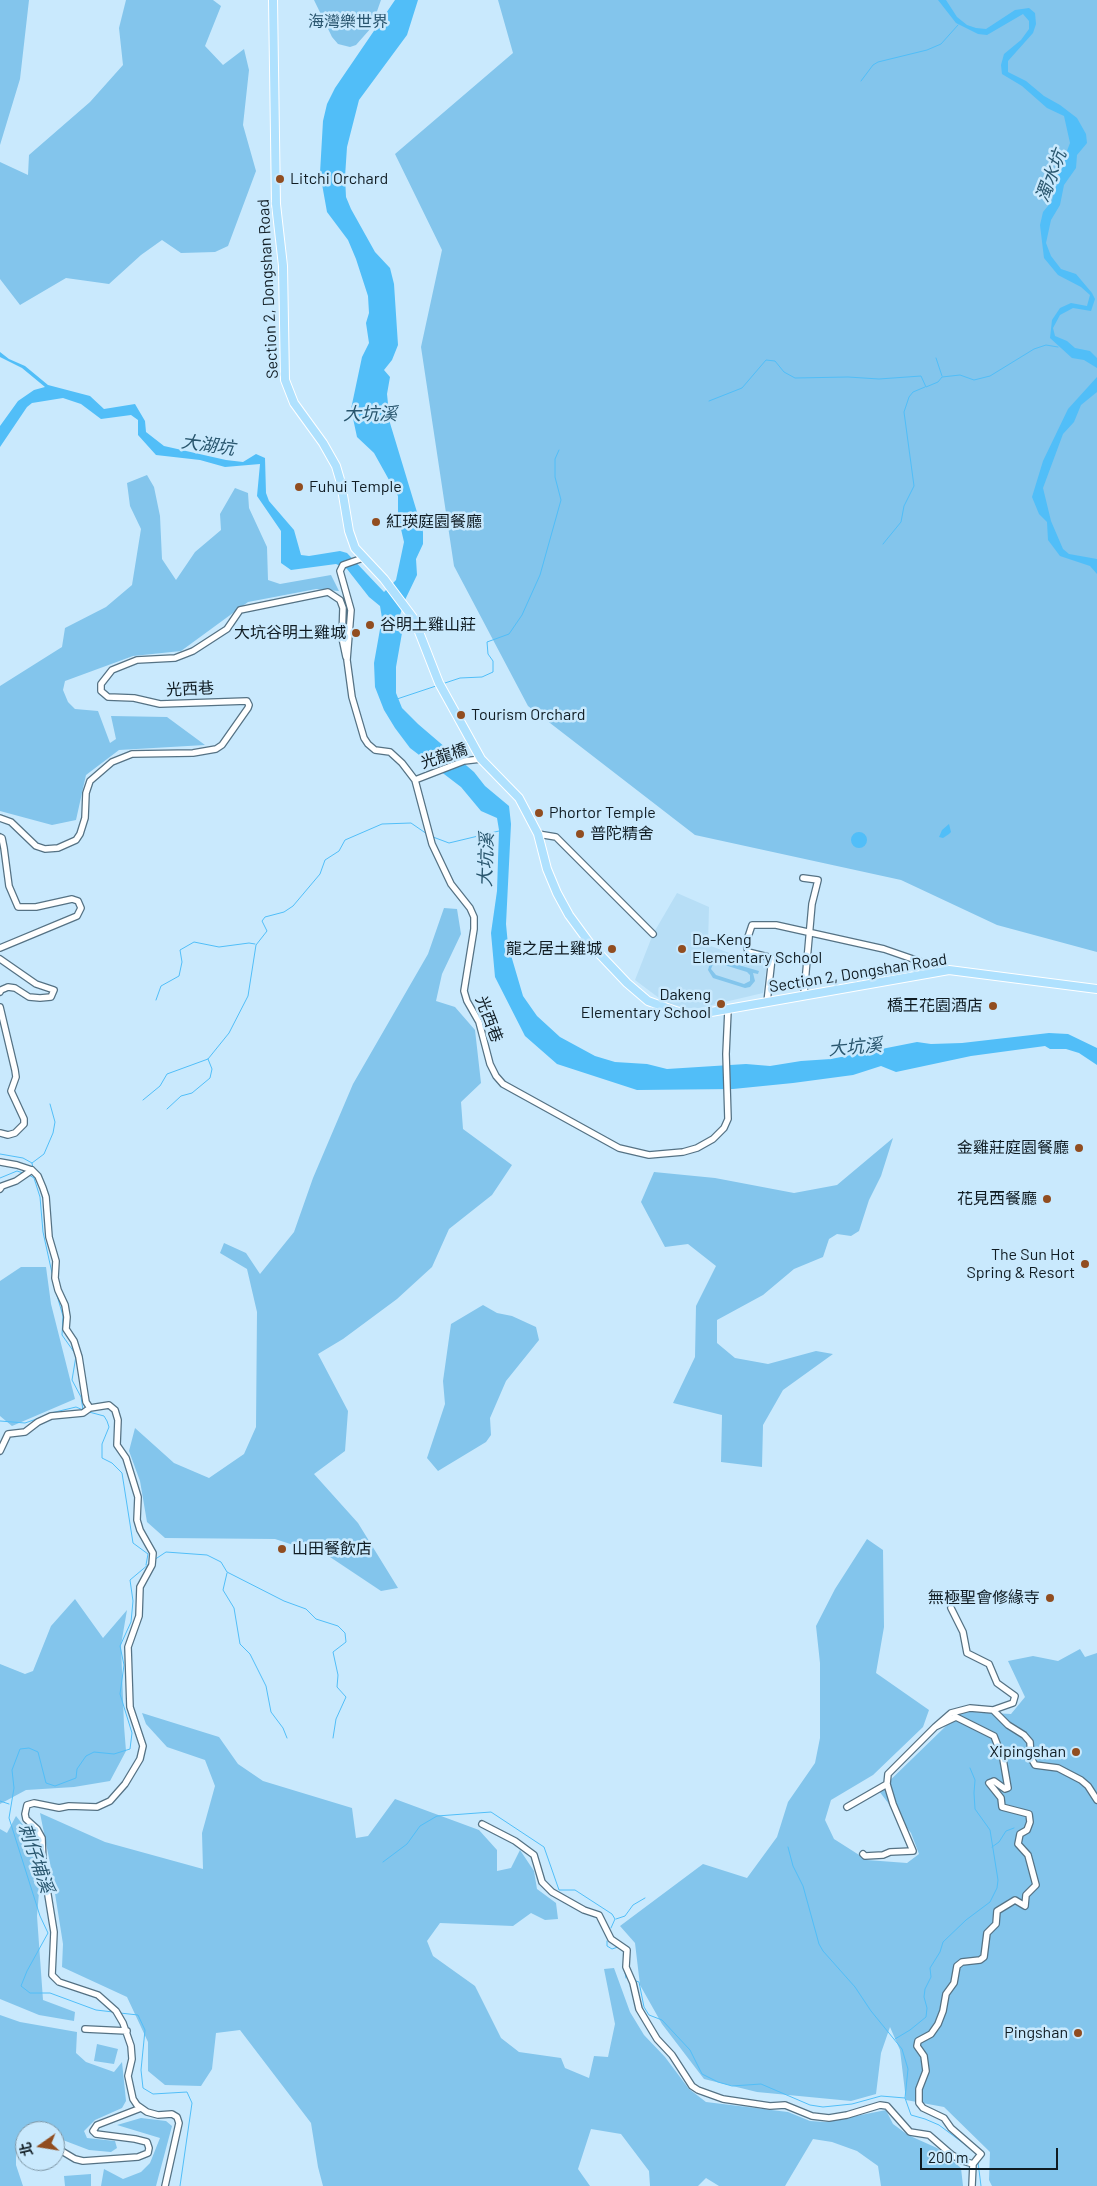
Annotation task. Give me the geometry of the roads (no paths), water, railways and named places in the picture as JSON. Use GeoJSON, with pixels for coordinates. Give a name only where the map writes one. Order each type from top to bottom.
{"type":"FeatureCollection","features":[{"type":"Feature","properties":{"kind":"main road","name":"Section 2, Dongshan Road"},"geometry":{"type":"LineString","coordinates":[[273,0],[276,204],[283,266],[285,380],[294,403],[323,443],[336,466],[349,531],[355,548],[384,579],[414,619],[439,683],[481,759],[519,798],[538,834],[556,894],[591,945],[627,983],[648,1001],[681,1013],[694,1015],[804,994],[949,970],[1097,989]]}},
{"type":"Feature","properties":{"kind":"street","name":"光西巷"},"geometry":{"type":"LineString","coordinates":[[348,660],[352,610],[340,571],[344,565],[363,558]]}},
{"type":"Feature","properties":{"kind":"street","name":"光西巷"},"geometry":{"type":"LineString","coordinates":[[0,818],[11,822],[36,846],[45,849],[58,848],[76,840],[80,834],[85,818],[86,793],[90,781],[112,762],[132,754],[193,753],[216,749],[222,745],[248,708],[247,701],[160,704],[134,698],[108,697],[101,691],[101,684],[112,670],[137,660],[175,658],[193,651],[227,629],[240,610],[328,592],[340,600],[343,608],[342,638],[348,660],[352,697],[364,738],[375,750],[390,752],[402,763],[415,780],[432,844],[452,884],[470,908],[474,917],[474,929],[464,991],[467,1001],[479,1022],[490,1064],[503,1084],[619,1148],[649,1155],[684,1152],[698,1148],[713,1139],[724,1128],[728,1119],[726,1054],[728,1010]]}},
{"type":"Feature","properties":{"kind":"street","name":"光龍橋"},"geometry":{"type":"LineString","coordinates":[[415,780],[464,761],[481,759]]}},
{"type":"Feature","properties":{"kind":"street"},"geometry":{"type":"LineString","coordinates":[[538,834],[556,837],[653,934]]}},
{"type":"Feature","properties":{"kind":"street"},"geometry":{"type":"LineString","coordinates":[[0,837],[2,838],[4,848],[9,886],[18,907],[36,907],[72,899],[78,901],[81,908],[77,916],[0,948]]}},
{"type":"Feature","properties":{"kind":"street"},"geometry":{"type":"LineString","coordinates":[[803,878],[818,880],[812,904],[804,994]]}},
{"type":"Feature","properties":{"kind":"street"},"geometry":{"type":"LineString","coordinates":[[766,1002],[772,958],[748,952],[746,943],[752,925],[776,925],[884,949],[936,967],[939,965],[949,970]]}},
{"type":"Feature","properties":{"kind":"street"},"geometry":{"type":"LineString","coordinates":[[0,959],[36,984],[54,990],[51,998],[30,997],[15,988],[8,987],[0,992]]}},
{"type":"Feature","properties":{"kind":"street"},"geometry":{"type":"LineString","coordinates":[[0,1007],[16,1077],[11,1091],[24,1119],[24,1124],[15,1133],[8,1135],[0,1133]]}},
{"type":"Feature","properties":{"kind":"street"},"geometry":{"type":"LineString","coordinates":[[0,1162],[32,1170],[38,1176],[46,1197],[49,1237],[56,1261],[55,1278],[67,1317],[66,1329],[74,1341],[79,1357],[86,1402],[90,1408]]}},
{"type":"Feature","properties":{"kind":"street"},"geometry":{"type":"LineString","coordinates":[[0,1189],[2,1186],[16,1181],[32,1170]]}},
{"type":"Feature","properties":{"kind":"street"},"geometry":{"type":"LineString","coordinates":[[0,1451],[8,1434],[25,1432],[38,1422],[51,1416],[83,1413],[90,1408],[109,1405],[115,1410],[118,1420],[117,1445],[126,1458],[138,1497],[137,1520],[140,1530],[153,1553],[152,1565],[140,1587],[139,1616],[128,1647],[130,1707],[143,1746],[140,1759],[125,1784],[110,1801],[97,1807],[69,1806],[59,1808],[34,1803],[27,1805],[25,1814],[26,1819],[37,1829],[42,1838],[43,1864],[54,1932],[52,1975],[58,1982],[98,1995],[116,2011],[127,2031],[132,2052],[128,2076],[130,2090],[137,2105],[158,2114],[172,2114],[177,2118],[179,2124],[165,2186]]}},
{"type":"Feature","properties":{"kind":"street"},"geometry":{"type":"LineString","coordinates":[[863,1854],[865,1856],[883,1855],[890,1852],[913,1851],[893,1804],[888,1784],[888,1774],[951,1713],[970,1708],[993,1710],[1013,1703],[1016,1698],[997,1683],[989,1664],[967,1653],[963,1632],[951,1608]]}},
{"type":"Feature","properties":{"kind":"street"},"geometry":{"type":"LineString","coordinates":[[993,1710],[1008,1725],[1024,1735],[1030,1742],[1031,1758],[1035,1764],[1058,1768],[1081,1780],[1088,1786],[1097,1800]]}},
{"type":"Feature","properties":{"kind":"street"},"geometry":{"type":"LineString","coordinates":[[935,1727],[956,1717],[994,1736],[1003,1759],[1008,1788],[1005,1789],[994,1781],[989,1783],[1001,1798],[1002,1807],[1026,1812],[1031,1818],[1027,1830],[1020,1834],[1018,1844],[1028,1855],[1036,1885],[1026,1895],[1025,1906],[1015,1900],[997,1912],[996,1924],[986,1933],[984,1957],[974,1962],[959,1964],[954,1983],[946,1994],[938,2024],[931,2034],[918,2042],[917,2046],[924,2056],[926,2071],[919,2089],[919,2103],[924,2108],[944,2118],[980,2154],[973,2164],[972,2186]]}},
{"type":"Feature","properties":{"kind":"street"},"geometry":{"type":"LineString","coordinates":[[847,1807],[888,1784]]}},
{"type":"Feature","properties":{"kind":"street"},"geometry":{"type":"LineString","coordinates":[[482,1824],[515,1841],[534,1855],[542,1882],[548,1889],[584,1910],[599,1915],[611,1939],[627,1950],[626,1967],[633,1983],[639,2009],[657,2039],[672,2055],[692,2086],[706,2094],[723,2100],[785,2106],[812,2116],[829,2118],[847,2115],[880,2105],[886,2106],[910,2132],[930,2136],[952,2155],[962,2161],[973,2164]]}},
{"type":"Feature","properties":{"kind":"street"},"geometry":{"type":"LineString","coordinates":[[85,2029],[127,2031]]}},
{"type":"Feature","properties":{"kind":"street"},"geometry":{"type":"LineString","coordinates":[[65,2153],[83,2161],[138,2157],[148,2153],[147,2142],[135,2138],[96,2134],[93,2131],[97,2124],[141,2108]]}},
{"type":"Feature","properties":{"kind":"water","name":"大坑溪"},"geometry":{"type":"Polygon","coordinates":[[[395,0],[418,0],[407,35],[359,100],[347,147],[345,177],[346,197],[351,209],[375,252],[390,268],[394,284],[398,345],[392,360],[384,370],[390,377],[387,394],[390,423],[423,532],[423,544],[416,559],[417,575],[400,615],[402,633],[396,667],[396,693],[402,708],[418,724],[474,772],[485,786],[509,806],[511,824],[506,924],[508,945],[523,996],[537,1016],[560,1037],[595,1056],[615,1062],[647,1064],[667,1069],[746,1064],[770,1066],[831,1059],[917,1042],[931,1044],[962,1043],[1049,1033],[1068,1034],[1097,1048],[1097,1065],[1079,1053],[1066,1049],[1050,1049],[1045,1046],[971,1056],[896,1072],[881,1066],[853,1075],[733,1089],[637,1090],[557,1064],[525,1036],[495,977],[491,933],[497,891],[499,830],[497,818],[481,811],[461,787],[410,748],[384,710],[375,687],[374,663],[382,618],[380,606],[369,597],[347,569],[336,564],[291,570],[281,563],[281,531],[257,496],[260,464],[225,467],[200,460],[156,455],[138,435],[138,420],[131,415],[101,419],[81,404],[63,398],[32,403],[27,407],[0,447],[0,426],[18,401],[34,390],[45,387],[22,368],[0,357],[0,352],[9,359],[25,366],[48,385],[90,396],[104,409],[135,404],[145,421],[146,432],[164,446],[226,460],[243,462],[256,454],[265,458],[266,493],[269,501],[294,530],[301,555],[309,556],[340,551],[347,553],[384,592],[396,580],[404,542],[398,516],[398,496],[374,453],[357,437],[351,409],[362,357],[369,343],[366,323],[369,313],[368,296],[348,240],[327,212],[320,173],[323,121],[327,104],[335,88],[395,0]]]}},
{"type":"Feature","properties":{"kind":"water"},"geometry":{"type":"Polygon","coordinates":[[[938,0],[946,0],[957,17],[967,25],[976,28],[986,29],[1015,10],[1029,8],[1035,13],[1036,24],[1033,33],[1008,61],[1008,72],[1026,81],[1044,96],[1077,118],[1086,134],[1087,143],[1077,155],[1076,168],[1064,185],[1060,205],[1051,220],[1046,243],[1051,256],[1061,269],[1076,274],[1095,299],[1091,311],[1073,308],[1060,315],[1053,328],[1055,336],[1067,341],[1075,348],[1090,351],[1097,358],[1097,368],[1084,360],[1072,358],[1050,338],[1052,320],[1060,308],[1071,303],[1087,306],[1090,295],[1081,287],[1058,275],[1044,258],[1040,225],[1043,212],[1052,201],[1057,181],[1055,176],[1065,165],[1065,156],[1070,143],[1064,116],[1047,108],[1022,86],[1002,74],[1001,65],[1004,54],[1021,40],[1029,29],[1029,21],[1023,14],[987,35],[978,34],[956,23],[938,0]]]}},
{"type":"Feature","properties":{"kind":"water"},"geometry":{"type":"Polygon","coordinates":[[[1097,377],[1097,392],[1081,405],[1074,422],[1063,434],[1043,488],[1051,521],[1063,549],[1069,554],[1097,559],[1097,574],[1090,566],[1060,556],[1048,540],[1047,522],[1039,514],[1032,497],[1043,461],[1068,409],[1097,377]]]}},
{"type":"Feature","properties":{"kind":"water"},"geometry":{"type":"Polygon","coordinates":[[[949,824],[951,832],[943,838],[939,837],[942,830],[949,824]]]}},
{"type":"Feature","properties":{"kind":"water"},"geometry":{"type":"Polygon","coordinates":[[[856,832],[862,832],[867,837],[865,846],[856,848],[851,843],[851,837],[856,832]]]}},
{"type":"Feature","properties":{"kind":"waterway"},"geometry":{"type":"LineString","coordinates":[[861,81],[873,65],[878,62],[927,50],[941,44],[958,25]]}},
{"type":"Feature","properties":{"kind":"waterway"},"geometry":{"type":"LineString","coordinates":[[709,401],[742,388],[766,360],[775,361],[784,372],[795,378],[848,377],[879,379],[921,376],[926,387],[938,382],[942,377],[960,375],[974,380],[990,376],[1034,349],[1046,345],[1058,347]]}},
{"type":"Feature","properties":{"kind":"waterway"},"geometry":{"type":"LineString","coordinates":[[936,358],[942,376]]}},
{"type":"Feature","properties":{"kind":"waterway"},"geometry":{"type":"LineString","coordinates":[[883,544],[901,522],[904,506],[914,486],[904,412],[909,397],[913,392],[925,387]]}},
{"type":"Feature","properties":{"kind":"waterway"},"geometry":{"type":"LineString","coordinates":[[442,684],[460,678],[482,677],[493,672],[493,661],[488,654],[487,642],[509,634],[522,615],[540,575],[561,500],[555,477],[555,459],[559,450]]}},
{"type":"Feature","properties":{"kind":"waterway"},"geometry":{"type":"LineString","coordinates":[[397,699],[436,686]]}},
{"type":"Feature","properties":{"kind":"waterway"},"geometry":{"type":"LineString","coordinates":[[143,1100],[160,1086],[167,1074],[208,1059],[229,1033],[248,996],[256,945],[267,931],[262,921],[265,917],[284,912],[293,906],[320,874],[325,860],[339,851],[345,840],[382,824],[411,823],[427,834]]}},
{"type":"Feature","properties":{"kind":"waterway","name":"大坑溪"},"geometry":{"type":"LineString","coordinates":[[433,837],[449,843],[499,831]]}},
{"type":"Feature","properties":{"kind":"waterway"},"geometry":{"type":"LineString","coordinates":[[156,1000],[161,986],[179,976],[182,962],[180,950],[194,942],[219,947],[255,944]]}},
{"type":"Feature","properties":{"kind":"waterway"},"geometry":{"type":"LineString","coordinates":[[167,1109],[181,1096],[192,1093],[210,1078],[212,1069],[208,1059]]}},
{"type":"Feature","properties":{"kind":"waterway"},"geometry":{"type":"LineString","coordinates":[[32,1163],[44,1154],[53,1133],[55,1122],[50,1104]]}},
{"type":"Feature","properties":{"kind":"waterway"},"geometry":{"type":"LineString","coordinates":[[0,1154],[23,1158],[32,1163],[33,1168]]}},
{"type":"Feature","properties":{"kind":"waterway"},"geometry":{"type":"LineString","coordinates":[[0,1178],[17,1171],[23,1173]]}},
{"type":"Feature","properties":{"kind":"waterway"},"geometry":{"type":"LineString","coordinates":[[29,1175],[34,1178],[40,1197],[43,1232],[52,1273]]}},
{"type":"Feature","properties":{"kind":"waterway"},"geometry":{"type":"LineString","coordinates":[[54,1285],[63,1316],[62,1335],[74,1352]]}},
{"type":"Feature","properties":{"kind":"waterway"},"geometry":{"type":"LineString","coordinates":[[76,1356],[72,1380],[81,1397],[83,1410]]}},
{"type":"Feature","properties":{"kind":"waterway","name":"刺仔埔溪"},"geometry":{"type":"LineString","coordinates":[[51,1413],[76,1407],[83,1410]]}},
{"type":"Feature","properties":{"kind":"waterway","name":"刺仔埔溪"},"geometry":{"type":"LineString","coordinates":[[89,1412],[104,1416],[107,1421],[109,1427],[102,1444],[102,1458],[112,1463],[122,1473],[133,1543],[148,1554],[146,1565]]}},
{"type":"Feature","properties":{"kind":"waterway","name":"刺仔埔溪"},"geometry":{"type":"LineString","coordinates":[[0,1421],[25,1423],[45,1416]]}},
{"type":"Feature","properties":{"kind":"waterway"},"geometry":{"type":"LineString","coordinates":[[154,1560],[166,1552],[207,1555],[221,1562],[227,1572],[284,1601],[306,1609],[316,1619],[338,1626],[345,1633],[346,1642],[333,1652],[338,1675],[337,1687],[346,1697],[336,1719],[333,1738]]}},
{"type":"Feature","properties":{"kind":"waterway","name":"刺仔埔溪"},"geometry":{"type":"LineString","coordinates":[[113,2012],[96,2010],[50,1993],[30,1993],[21,1986],[48,1933],[40,1916],[9,1818],[14,1788],[12,1770],[20,1749],[29,1748],[38,1752],[46,1783],[55,1786],[76,1778],[77,1769],[86,1756],[94,1752],[114,1754],[130,1749],[132,1733],[120,1694],[124,1665],[120,1646],[131,1622],[133,1601],[130,1580],[149,1564]]}},
{"type":"Feature","properties":{"kind":"waterway"},"geometry":{"type":"LineString","coordinates":[[227,1573],[223,1590],[234,1608],[240,1644],[250,1654],[266,1686],[271,1712],[283,1728],[287,1738]]}},
{"type":"Feature","properties":{"kind":"waterway"},"geometry":{"type":"LineString","coordinates":[[895,2039],[926,2017],[925,1989],[931,1977],[930,1968],[940,1952],[943,1942],[966,1920],[990,1902],[997,1888],[998,1880],[990,1830],[975,1809],[975,1780],[970,1768]]}},
{"type":"Feature","properties":{"kind":"waterway"},"geometry":{"type":"LineString","coordinates":[[0,1801],[9,1804]]}},
{"type":"Feature","properties":{"kind":"waterway"},"geometry":{"type":"LineString","coordinates":[[383,1862],[407,1844],[420,1826],[437,1816],[491,1812],[544,1847],[559,1890],[575,1890],[612,1914],[615,1919],[611,1928]]}},
{"type":"Feature","properties":{"kind":"waterway"},"geometry":{"type":"LineString","coordinates":[[992,1847],[999,1842],[1006,1831],[1014,1828]]}},
{"type":"Feature","properties":{"kind":"waterway"},"geometry":{"type":"LineString","coordinates":[[788,1847],[793,1866],[803,1886],[819,1944],[855,1987],[871,2011],[902,2049],[908,2069],[905,2098],[911,2115],[939,2125],[971,2149]]}},
{"type":"Feature","properties":{"kind":"waterway"},"geometry":{"type":"LineString","coordinates":[[616,1919],[625,1916],[633,1905],[645,1898]]}},
{"type":"Feature","properties":{"kind":"waterway"},"geometry":{"type":"LineString","coordinates":[[607,1941],[607,1946],[612,1949],[618,1947]]}},
{"type":"Feature","properties":{"kind":"waterway"},"geometry":{"type":"LineString","coordinates":[[624,1967],[626,1978]]}},
{"type":"Feature","properties":{"kind":"waterway"},"geometry":{"type":"LineString","coordinates":[[636,1981],[639,1982],[644,2007],[649,2015],[662,2020],[690,2050],[702,2074],[718,2082],[732,2086],[761,2084],[810,2105],[823,2107],[852,2104],[881,2096],[905,2098]]}},
{"type":"Feature","properties":{"kind":"waterway","name":"刺仔埔溪"},"geometry":{"type":"LineString","coordinates":[[120,2013],[138,2015],[145,2030],[141,2070],[143,2088],[153,2094],[187,2092],[192,2103],[180,2186]]}},
{"type":"Feature","properties":{"kind":"waterway"},"geometry":{"type":"LineString","coordinates":[[978,2162],[981,2186]]}},
{"type":"Feature","properties":{"kind":"place","name":"Litchi Orchard"},"geometry":{"type":"Point","coordinates":[280,179]}},
{"type":"Feature","properties":{"kind":"place","name":"Fuhui Temple"},"geometry":{"type":"Point","coordinates":[299,487]}},
{"type":"Feature","properties":{"kind":"place","name":"紅瑛庭園餐廳"},"geometry":{"type":"Point","coordinates":[376,522]}},
{"type":"Feature","properties":{"kind":"place","name":"谷明土雞山莊"},"geometry":{"type":"Point","coordinates":[370,625]}},
{"type":"Feature","properties":{"kind":"place","name":"大坑谷明土雞城"},"geometry":{"type":"Point","coordinates":[356,633]}},
{"type":"Feature","properties":{"kind":"place","name":"Tourism Orchard"},"geometry":{"type":"Point","coordinates":[461,715]}},
{"type":"Feature","properties":{"kind":"place","name":"Phortor Temple"},"geometry":{"type":"Point","coordinates":[539,813]}},
{"type":"Feature","properties":{"kind":"place","name":"普陀精舍"},"geometry":{"type":"Point","coordinates":[580,834]}},
{"type":"Feature","properties":{"kind":"place","name":"龍之居土雞城"},"geometry":{"type":"Point","coordinates":[612,949]}},
{"type":"Feature","properties":{"kind":"place","name":"Da-Keng Elementary School"},"geometry":{"type":"Point","coordinates":[682,949]}},
{"type":"Feature","properties":{"kind":"place","name":"Dakeng Elementary School"},"geometry":{"type":"Point","coordinates":[721,1004]}},
{"type":"Feature","properties":{"kind":"place","name":"橋王花園酒店"},"geometry":{"type":"Point","coordinates":[993,1006]}},
{"type":"Feature","properties":{"kind":"place","name":"金雞莊庭園餐廳"},"geometry":{"type":"Point","coordinates":[1079,1148]}},
{"type":"Feature","properties":{"kind":"place","name":"花見西餐廳"},"geometry":{"type":"Point","coordinates":[1047,1199]}},
{"type":"Feature","properties":{"kind":"place","name":"The Sun Hot Spring & Resort"},"geometry":{"type":"Point","coordinates":[1085,1264]}},
{"type":"Feature","properties":{"kind":"place","name":"山田餐飲店"},"geometry":{"type":"Point","coordinates":[282,1549]}},
{"type":"Feature","properties":{"kind":"place","name":"無極聖會修緣寺"},"geometry":{"type":"Point","coordinates":[1050,1598]}},
{"type":"Feature","properties":{"kind":"place","name":"Xipingshan"},"geometry":{"type":"Point","coordinates":[1076,1752]}},
{"type":"Feature","properties":{"kind":"place","name":"Pingshan"},"geometry":{"type":"Point","coordinates":[1078,2033]}},
{"type":"Feature","properties":{"kind":"park label","name":"海灣樂世界"},"geometry":{"type":"Point","coordinates":[348,22]}},
{"type":"Feature","properties":{"kind":"water label","name":"濁水坑"},"geometry":{"type":"Point","coordinates":[1051,176]}},
{"type":"Feature","properties":{"kind":"water label","name":"大湖坑"},"geometry":{"type":"Point","coordinates":[208,445]}}]}
